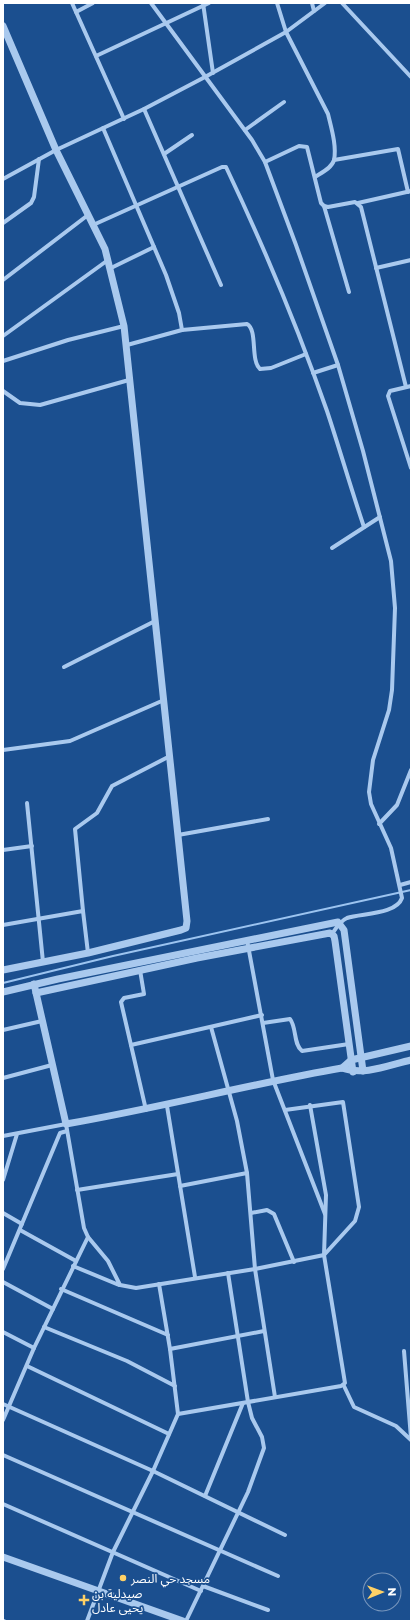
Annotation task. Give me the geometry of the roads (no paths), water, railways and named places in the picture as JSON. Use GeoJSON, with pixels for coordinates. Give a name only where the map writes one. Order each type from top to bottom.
{"type":"FeatureCollection","features":[{"type":"Feature","properties":{"kind":"street"},"geometry":{"type":"LineString","coordinates":[[72,3],[124,119]]}},
{"type":"Feature","properties":{"kind":"street"},"geometry":{"type":"LineString","coordinates":[[76,12],[93,3]]}},
{"type":"Feature","properties":{"kind":"street"},"geometry":{"type":"LineString","coordinates":[[151,3],[205,78],[245,130],[265,162],[338,365],[363,451],[391,561],[395,608],[391,700],[369,778],[370,804],[391,848],[402,895],[400,902],[388,909],[347,918],[340,923],[332,934]]}},
{"type":"Feature","properties":{"kind":"street"},"geometry":{"type":"LineString","coordinates":[[96,56],[203,4],[209,3]]}},
{"type":"Feature","properties":{"kind":"street"},"geometry":{"type":"LineString","coordinates":[[277,3],[286,32],[328,114],[334,160],[330,167],[315,177]]}},
{"type":"Feature","properties":{"kind":"street"},"geometry":{"type":"LineString","coordinates":[[312,3],[314,10]]}},
{"type":"Feature","properties":{"kind":"street"},"geometry":{"type":"LineString","coordinates":[[3,179],[56,150],[124,119],[205,78],[286,32],[325,3]]}},
{"type":"Feature","properties":{"kind":"street"},"geometry":{"type":"LineString","coordinates":[[342,3],[411,77]]}},
{"type":"Feature","properties":{"kind":"street"},"geometry":{"type":"LineString","coordinates":[[203,4],[214,73]]}},
{"type":"Feature","properties":{"kind":"street"},"geometry":{"type":"LineString","coordinates":[[3,26],[56,150],[93,225],[108,260],[124,326],[187,916],[186,928],[88,953],[3,970]]}},
{"type":"Feature","properties":{"kind":"street"},"geometry":{"type":"LineString","coordinates":[[245,130],[284,102]]}},
{"type":"Feature","properties":{"kind":"street"},"geometry":{"type":"LineString","coordinates":[[144,109],[221,285]]}},
{"type":"Feature","properties":{"kind":"street"},"geometry":{"type":"LineString","coordinates":[[103,128],[154,248],[180,314],[182,330]]}},
{"type":"Feature","properties":{"kind":"street"},"geometry":{"type":"LineString","coordinates":[[164,154],[192,135]]}},
{"type":"Feature","properties":{"kind":"street"},"geometry":{"type":"LineString","coordinates":[[265,162],[299,146],[304,146],[309,150],[321,203],[324,206],[349,292]]}},
{"type":"Feature","properties":{"kind":"street"},"geometry":{"type":"LineString","coordinates":[[324,206],[328,207],[358,203],[409,192],[398,149],[334,160]]}},
{"type":"Feature","properties":{"kind":"street"},"geometry":{"type":"LineString","coordinates":[[3,223],[30,203],[34,197],[39,159]]}},
{"type":"Feature","properties":{"kind":"street"},"geometry":{"type":"LineString","coordinates":[[93,225],[222,167],[226,167],[257,233],[306,354],[364,527]]}},
{"type":"Feature","properties":{"kind":"street"},"geometry":{"type":"LineString","coordinates":[[358,203],[361,207],[376,268],[409,387],[390,391],[388,396],[411,468]]}},
{"type":"Feature","properties":{"kind":"street"},"geometry":{"type":"LineString","coordinates":[[3,280],[88,215]]}},
{"type":"Feature","properties":{"kind":"street"},"geometry":{"type":"LineString","coordinates":[[111,268],[154,248]]}},
{"type":"Feature","properties":{"kind":"street"},"geometry":{"type":"LineString","coordinates":[[3,336],[108,260]]}},
{"type":"Feature","properties":{"kind":"street"},"geometry":{"type":"LineString","coordinates":[[376,268],[411,260]]}},
{"type":"Feature","properties":{"kind":"street"},"geometry":{"type":"LineString","coordinates":[[127,345],[182,330],[247,324],[250,326],[256,364],[260,369],[271,368],[306,354]]}},
{"type":"Feature","properties":{"kind":"street"},"geometry":{"type":"LineString","coordinates":[[3,361],[68,340],[124,326]]}},
{"type":"Feature","properties":{"kind":"street"},"geometry":{"type":"LineString","coordinates":[[313,373],[338,365]]}},
{"type":"Feature","properties":{"kind":"street"},"geometry":{"type":"LineString","coordinates":[[3,391],[20,403],[40,405],[129,380]]}},
{"type":"Feature","properties":{"kind":"street"},"geometry":{"type":"LineString","coordinates":[[332,548],[380,517]]}},
{"type":"Feature","properties":{"kind":"street"},"geometry":{"type":"LineString","coordinates":[[64,667],[155,621]]}},
{"type":"Feature","properties":{"kind":"street"},"geometry":{"type":"LineString","coordinates":[[3,750],[70,741],[164,700]]}},
{"type":"Feature","properties":{"kind":"street"},"geometry":{"type":"LineString","coordinates":[[88,953],[75,829],[98,813],[112,786],[170,756]]}},
{"type":"Feature","properties":{"kind":"street"},"geometry":{"type":"LineString","coordinates":[[379,824],[397,805],[411,770]]}},
{"type":"Feature","properties":{"kind":"street"},"geometry":{"type":"LineString","coordinates":[[27,803],[43,962]]}},
{"type":"Feature","properties":{"kind":"street"},"geometry":{"type":"LineString","coordinates":[[178,835],[268,819]]}},
{"type":"Feature","properties":{"kind":"street"},"geometry":{"type":"LineString","coordinates":[[3,850],[32,846]]}},
{"type":"Feature","properties":{"kind":"street"},"geometry":{"type":"LineString","coordinates":[[400,885],[411,882]]}},
{"type":"Feature","properties":{"kind":"street"},"geometry":{"type":"LineString","coordinates":[[3,925],[83,911]]}},
{"type":"Feature","properties":{"kind":"street"},"geometry":{"type":"LineString","coordinates":[[3,992],[34,984],[331,922],[340,923]]}},
{"type":"Feature","properties":{"kind":"street"},"geometry":{"type":"LineString","coordinates":[[340,923],[344,930],[363,1071]]}},
{"type":"Feature","properties":{"kind":"street"},"geometry":{"type":"LineString","coordinates":[[36,993],[327,932],[332,934],[335,941],[353,1072]]}},
{"type":"Feature","properties":{"kind":"street"},"geometry":{"type":"LineString","coordinates":[[247,940],[273,1080],[326,1218]]}},
{"type":"Feature","properties":{"kind":"street"},"geometry":{"type":"LineString","coordinates":[[138,962],[144,994],[124,998],[121,1002],[146,1110]]}},
{"type":"Feature","properties":{"kind":"street"},"geometry":{"type":"LineString","coordinates":[[34,984],[67,1127],[82,1218],[88,1237],[108,1261],[120,1285]]}},
{"type":"Feature","properties":{"kind":"street"},"geometry":{"type":"LineString","coordinates":[[130,1045],[262,1015]]}},
{"type":"Feature","properties":{"kind":"street"},"geometry":{"type":"LineString","coordinates":[[263,1023],[290,1020],[293,1023],[299,1048],[302,1051],[348,1044]]}},
{"type":"Feature","properties":{"kind":"street"},"geometry":{"type":"LineString","coordinates":[[3,1030],[42,1021]]}},
{"type":"Feature","properties":{"kind":"street"},"geometry":{"type":"LineString","coordinates":[[211,1027],[229,1091],[247,1173],[255,1269],[275,1397]]}},
{"type":"Feature","properties":{"kind":"street"},"geometry":{"type":"LineString","coordinates":[[342,1068],[351,1060],[411,1046]]}},
{"type":"Feature","properties":{"kind":"street"},"geometry":{"type":"LineString","coordinates":[[3,1136],[67,1127],[167,1106],[273,1080],[342,1068],[353,1072],[363,1071],[411,1060]]}},
{"type":"Feature","properties":{"kind":"street"},"geometry":{"type":"LineString","coordinates":[[3,1078],[52,1065]]}},
{"type":"Feature","properties":{"kind":"street"},"geometry":{"type":"LineString","coordinates":[[73,1266],[130,1289],[255,1269],[324,1255],[355,1221],[358,1206],[343,1102],[310,1105],[285,1110]]}},
{"type":"Feature","properties":{"kind":"street"},"geometry":{"type":"LineString","coordinates":[[310,1105],[325,1184],[326,1218],[324,1255],[346,1380],[344,1386],[354,1407],[392,1423],[411,1439]]}},
{"type":"Feature","properties":{"kind":"street"},"geometry":{"type":"LineString","coordinates":[[167,1106],[195,1278]]}},
{"type":"Feature","properties":{"kind":"street"},"geometry":{"type":"LineString","coordinates":[[3,1269],[60,1134],[67,1127]]}},
{"type":"Feature","properties":{"kind":"street"},"geometry":{"type":"LineString","coordinates":[[3,1180],[16,1134]]}},
{"type":"Feature","properties":{"kind":"street"},"geometry":{"type":"LineString","coordinates":[[180,1186],[247,1173]]}},
{"type":"Feature","properties":{"kind":"street"},"geometry":{"type":"LineString","coordinates":[[77,1190],[178,1174]]}},
{"type":"Feature","properties":{"kind":"street"},"geometry":{"type":"LineString","coordinates":[[251,1213],[267,1210],[274,1214],[294,1262]]}},
{"type":"Feature","properties":{"kind":"street"},"geometry":{"type":"LineString","coordinates":[[3,1212],[22,1224]]}},
{"type":"Feature","properties":{"kind":"street"},"geometry":{"type":"LineString","coordinates":[[20,1230],[76,1261]]}},
{"type":"Feature","properties":{"kind":"street"},"geometry":{"type":"LineString","coordinates":[[3,1420],[61,1289],[88,1237]]}},
{"type":"Feature","properties":{"kind":"street"},"geometry":{"type":"LineString","coordinates":[[3,1557],[185,1621],[204,1586],[238,1512],[256,1471],[264,1448],[262,1437],[252,1418],[248,1402],[239,1336],[228,1273]]}},
{"type":"Feature","properties":{"kind":"street"},"geometry":{"type":"LineString","coordinates":[[3,1282],[53,1309]]}},
{"type":"Feature","properties":{"kind":"street"},"geometry":{"type":"LineString","coordinates":[[87,1621],[113,1552],[153,1471],[178,1414],[168,1335],[159,1284]]}},
{"type":"Feature","properties":{"kind":"street"},"geometry":{"type":"LineString","coordinates":[[61,1289],[168,1335]]}},
{"type":"Feature","properties":{"kind":"street"},"geometry":{"type":"LineString","coordinates":[[44,1327],[127,1361],[175,1386]]}},
{"type":"Feature","properties":{"kind":"street"},"geometry":{"type":"LineString","coordinates":[[170,1349],[264,1331]]}},
{"type":"Feature","properties":{"kind":"street"},"geometry":{"type":"LineString","coordinates":[[3,1332],[34,1348]]}},
{"type":"Feature","properties":{"kind":"street"},"geometry":{"type":"LineString","coordinates":[[404,1350],[411,1439]]}},
{"type":"Feature","properties":{"kind":"street"},"geometry":{"type":"LineString","coordinates":[[26,1366],[169,1434]]}},
{"type":"Feature","properties":{"kind":"street"},"geometry":{"type":"LineString","coordinates":[[178,1414],[344,1386]]}},
{"type":"Feature","properties":{"kind":"street"},"geometry":{"type":"LineString","coordinates":[[205,1496],[243,1403]]}},
{"type":"Feature","properties":{"kind":"street"},"geometry":{"type":"LineString","coordinates":[[3,1404],[153,1471],[285,1535]]}},
{"type":"Feature","properties":{"kind":"street"},"geometry":{"type":"LineString","coordinates":[[3,1455],[278,1576]]}},
{"type":"Feature","properties":{"kind":"street"},"geometry":{"type":"LineString","coordinates":[[3,1504],[201,1591]]}},
{"type":"Feature","properties":{"kind":"street"},"geometry":{"type":"LineString","coordinates":[[204,1586],[268,1610]]}},
{"type":"Feature","properties":{"kind":"waterway"},"geometry":{"type":"LineString","coordinates":[[3,983],[113,956],[411,890]]}},
{"type":"Feature","properties":{"kind":"place","name":"مسجد حي النصر"},"geometry":{"type":"Point","coordinates":[123,1578]}},
{"type":"Feature","properties":{"kind":"place","name":"صيدلية بن يحيى عادل"},"geometry":{"type":"Point","coordinates":[84,1600]}}]}
